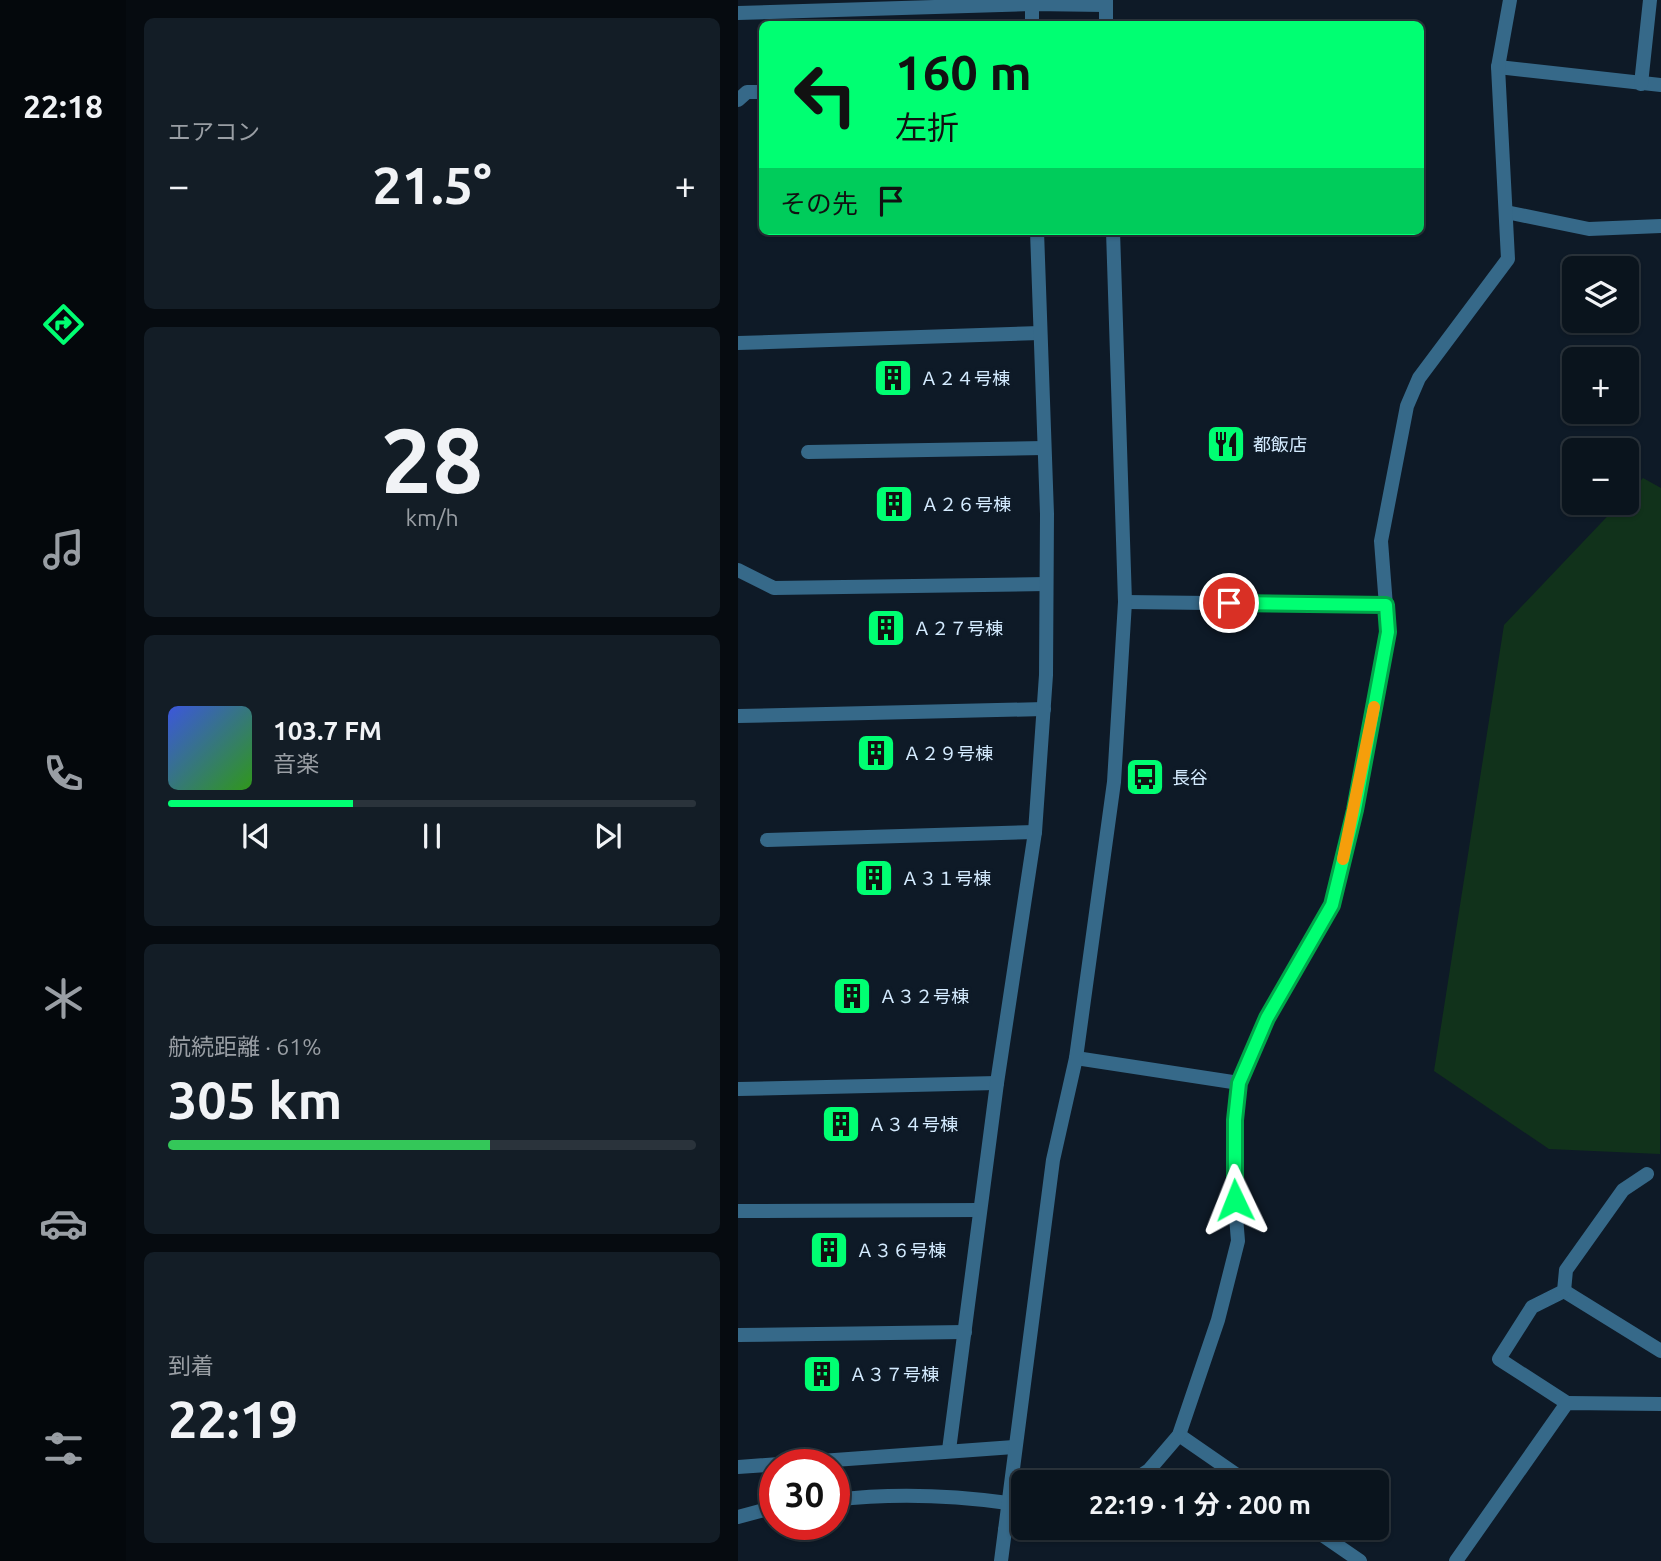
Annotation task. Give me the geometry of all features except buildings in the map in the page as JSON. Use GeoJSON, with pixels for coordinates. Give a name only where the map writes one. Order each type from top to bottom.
{"type":"FeatureCollection","features":[{"type":"Feature","properties":{"kind":"street"},"geometry":{"type":"LineString","coordinates":[[1149,1470],[1179,1435],[1218,1320],[1238,1241],[1233,1180],[1239,1083],[1267,1018],[1332,905],[1355,810],[1388,632],[1381,541],[1407,406],[1419,378],[1508,259],[1498,67],[1510,0]]}},
{"type":"Feature","properties":{"kind":"street"},"geometry":{"type":"LineString","coordinates":[[1641,84],[1650,0]]}},
{"type":"Feature","properties":{"kind":"street"},"geometry":{"type":"LineString","coordinates":[[1032,2],[1032,21]]}},
{"type":"Feature","properties":{"kind":"street"},"geometry":{"type":"LineString","coordinates":[[738,13],[1032,2],[1106,2],[1106,21]]}},
{"type":"Feature","properties":{"kind":"street"},"geometry":{"type":"LineString","coordinates":[[1498,67],[1660,85]]}},
{"type":"Feature","properties":{"kind":"street"},"geometry":{"type":"LineString","coordinates":[[738,100],[747,92],[759,92]]}},
{"type":"Feature","properties":{"kind":"street"},"geometry":{"type":"LineString","coordinates":[[1506,212],[1589,229],[1660,226]]}},
{"type":"Feature","properties":{"kind":"street"},"geometry":{"type":"LineString","coordinates":[[949,1450],[996,1083],[1035,832],[1044,709],[1046,584],[1037,235]]}},
{"type":"Feature","properties":{"kind":"street"},"geometry":{"type":"LineString","coordinates":[[1001,1561],[1053,1160],[1076,1058],[1114,782],[1125,602],[1113,235]]}},
{"type":"Feature","properties":{"kind":"street"},"geometry":{"type":"LineString","coordinates":[[738,343],[1040,333]]}},
{"type":"Feature","properties":{"kind":"street"},"geometry":{"type":"LineString","coordinates":[[808,452],[1044,448]]}},
{"type":"Feature","properties":{"kind":"street"},"geometry":{"type":"LineString","coordinates":[[738,570],[774,588],[1046,584]]}},
{"type":"Feature","properties":{"kind":"street"},"geometry":{"type":"LineString","coordinates":[[1125,602],[1386,605]]}},
{"type":"Feature","properties":{"kind":"street"},"geometry":{"type":"LineString","coordinates":[[738,716],[1044,709]]}},
{"type":"Feature","properties":{"kind":"street"},"geometry":{"type":"LineString","coordinates":[[767,841],[1035,832]]}},
{"type":"Feature","properties":{"kind":"street"},"geometry":{"type":"LineString","coordinates":[[1076,1058],[1239,1083]]}},
{"type":"Feature","properties":{"kind":"street"},"geometry":{"type":"LineString","coordinates":[[738,1089],[996,1083]]}},
{"type":"Feature","properties":{"kind":"street"},"geometry":{"type":"LineString","coordinates":[[1564,1291],[1566,1270],[1623,1190],[1647,1174]]}},
{"type":"Feature","properties":{"kind":"street"},"geometry":{"type":"LineString","coordinates":[[738,1211],[980,1210]]}},
{"type":"Feature","properties":{"kind":"street"},"geometry":{"type":"LineString","coordinates":[[1564,1291],[1660,1351]]}},
{"type":"Feature","properties":{"kind":"street"},"geometry":{"type":"LineString","coordinates":[[1564,1291],[1532,1307],[1499,1359],[1567,1404],[1660,1404]]}},
{"type":"Feature","properties":{"kind":"street"},"geometry":{"type":"LineString","coordinates":[[738,1335],[965,1332]]}},
{"type":"Feature","properties":{"kind":"street"},"geometry":{"type":"LineString","coordinates":[[1456,1561],[1567,1404]]}},
{"type":"Feature","properties":{"kind":"street"},"geometry":{"type":"LineString","coordinates":[[1179,1435],[1230,1470]]}},
{"type":"Feature","properties":{"kind":"street"},"geometry":{"type":"LineString","coordinates":[[738,1466],[1014,1447]]}},
{"type":"Feature","properties":{"kind":"street"},"geometry":{"type":"LineString","coordinates":[[850,1498],[957,1496],[1008,1503]]}},
{"type":"Feature","properties":{"kind":"street"},"geometry":{"type":"LineString","coordinates":[[738,1517],[759,1511]]}},
{"type":"Feature","properties":{"kind":"street"},"geometry":{"type":"LineString","coordinates":[[1005,1530],[1011,1528]]}},
{"type":"Feature","properties":{"kind":"street"},"geometry":{"type":"LineString","coordinates":[[1329,1540],[1360,1561]]}},
{"type":"Feature","properties":{"kind":"green space"},"geometry":{"type":"Polygon","coordinates":[[[1643,478],[1661,488],[1660,1154],[1549,1149],[1434,1071],[1504,625],[1609,515],[1639,515],[1639,482],[1643,478]]]}},
{"type":"Feature","properties":{"kind":"slow traffic"},"geometry":{"type":"LineString","coordinates":[[1343,859],[1374,707]]}},
{"type":"Feature","properties":{"kind":"place","name":"Ａ２４号棟"},"geometry":{"type":"Point","coordinates":[893,378]}},
{"type":"Feature","properties":{"kind":"place","name":"都飯店"},"geometry":{"type":"Point","coordinates":[1226,444]}},
{"type":"Feature","properties":{"kind":"place","name":"Ａ２６号棟"},"geometry":{"type":"Point","coordinates":[894,504]}},
{"type":"Feature","properties":{"kind":"place","name":"Ａ２７号棟"},"geometry":{"type":"Point","coordinates":[886,628]}},
{"type":"Feature","properties":{"kind":"place","name":"Ａ２９号棟"},"geometry":{"type":"Point","coordinates":[876,753]}},
{"type":"Feature","properties":{"kind":"place","name":"長谷"},"geometry":{"type":"Point","coordinates":[1145,777]}},
{"type":"Feature","properties":{"kind":"place","name":"Ａ３１号棟"},"geometry":{"type":"Point","coordinates":[874,878]}},
{"type":"Feature","properties":{"kind":"place","name":"Ａ３２号棟"},"geometry":{"type":"Point","coordinates":[852,996]}},
{"type":"Feature","properties":{"kind":"place","name":"Ａ３４号棟"},"geometry":{"type":"Point","coordinates":[841,1124]}},
{"type":"Feature","properties":{"kind":"place","name":"Ａ３６号棟"},"geometry":{"type":"Point","coordinates":[829,1250]}},
{"type":"Feature","properties":{"kind":"place","name":"Ａ３７号棟"},"geometry":{"type":"Point","coordinates":[822,1374]}},
{"type":"Feature","properties":{"kind":"route"},"geometry":{"type":"LineString","coordinates":[[1229,603],[1386,605],[1388,632],[1355,810],[1332,905],[1267,1018],[1239,1083],[1235,1120],[1235,1200]]}}]}
